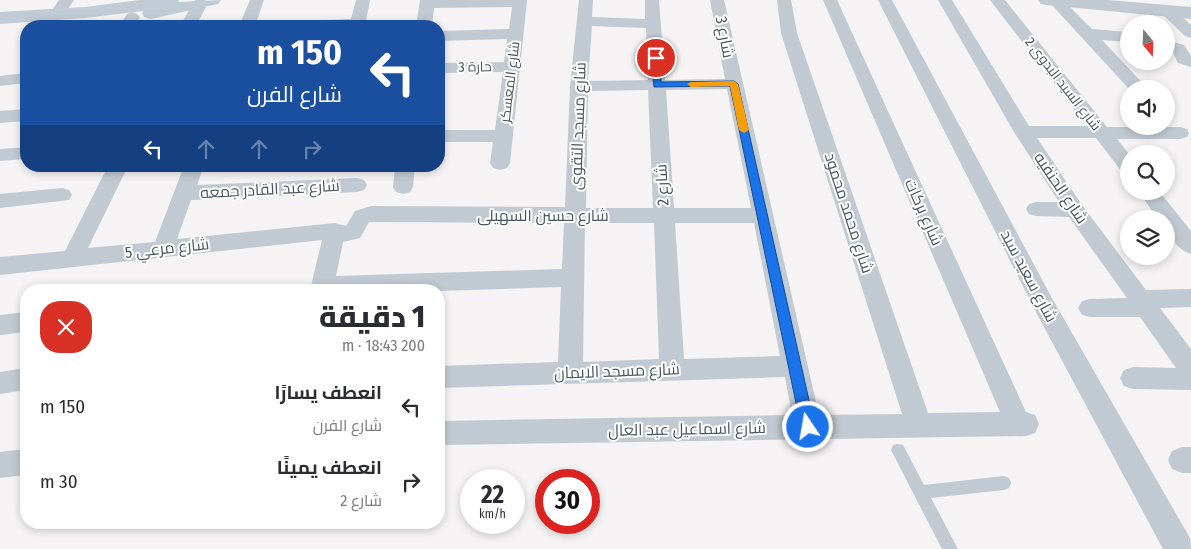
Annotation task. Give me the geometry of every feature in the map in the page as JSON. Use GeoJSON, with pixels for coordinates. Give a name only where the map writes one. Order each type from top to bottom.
{"type":"FeatureCollection","features":[{"type":"Feature","properties":{"kind":"main road"},"geometry":{"type":"LineString","coordinates":[[64,20],[170,0]]}},
{"type":"Feature","properties":{"kind":"main road"},"geometry":{"type":"LineString","coordinates":[[136,20],[206,1]]}},
{"type":"Feature","properties":{"kind":"main road"},"geometry":{"type":"LineString","coordinates":[[0,18],[39,20]]}},
{"type":"Feature","properties":{"kind":"main road"},"geometry":{"type":"LineString","coordinates":[[0,32],[20,30]]}},
{"type":"Feature","properties":{"kind":"street"},"geometry":{"type":"LineString","coordinates":[[58,20],[67,0]]}},
{"type":"Feature","properties":{"kind":"street"},"geometry":{"type":"LineString","coordinates":[[249,20],[257,0]]}},
{"type":"Feature","properties":{"kind":"street"},"geometry":{"type":"LineString","coordinates":[[358,20],[363,0]]}},
{"type":"Feature","properties":{"kind":"street","name":"شارع مسجد التقوى"},"geometry":{"type":"LineString","coordinates":[[570,373],[579,86],[586,0]]}},
{"type":"Feature","properties":{"kind":"street","name":"شارع 2"},"geometry":{"type":"LineString","coordinates":[[652,0],[672,370]]}},
{"type":"Feature","properties":{"kind":"street","name":"شارع 3"},"geometry":{"type":"LineString","coordinates":[[717,0],[808,427]]}},
{"type":"Feature","properties":{"kind":"street","name":"شارع محمد محمود"},"geometry":{"type":"LineString","coordinates":[[784,0],[789,33],[919,425]]}},
{"type":"Feature","properties":{"kind":"street","name":"شارع بركات"},"geometry":{"type":"LineString","coordinates":[[830,0],[1022,424]]}},
{"type":"Feature","properties":{"kind":"street","name":"شارع سعيد سيد"},"geometry":{"type":"LineString","coordinates":[[885,0],[1044,307],[1179,549]]}},
{"type":"Feature","properties":{"kind":"street","name":"شارع الحنفيه"},"geometry":{"type":"LineString","coordinates":[[945,0],[1023,132],[1075,210],[1191,368]]}},
{"type":"Feature","properties":{"kind":"street","name":"شارع السيد البدوى 2"},"geometry":{"type":"LineString","coordinates":[[997,0],[1120,156]]}},
{"type":"Feature","properties":{"kind":"street"},"geometry":{"type":"LineString","coordinates":[[1051,0],[1191,13]]}},
{"type":"Feature","properties":{"kind":"street"},"geometry":{"type":"LineString","coordinates":[[1051,0],[1088,34],[1131,80]]}},
{"type":"Feature","properties":{"kind":"street"},"geometry":{"type":"LineString","coordinates":[[192,20],[206,1]]}},
{"type":"Feature","properties":{"kind":"street"},"geometry":{"type":"LineString","coordinates":[[424,20],[426,2],[520,1]]}},
{"type":"Feature","properties":{"kind":"street","name":"شارع المعسكر"},"geometry":{"type":"LineString","coordinates":[[500,163],[520,1]]}},
{"type":"Feature","properties":{"kind":"street"},"geometry":{"type":"LineString","coordinates":[[1167,11],[1191,33]]}},
{"type":"Feature","properties":{"kind":"street"},"geometry":{"type":"LineString","coordinates":[[583,21],[653,24]]}},
{"type":"Feature","properties":{"kind":"street"},"geometry":{"type":"LineString","coordinates":[[445,36],[516,34]]}},
{"type":"Feature","properties":{"kind":"street"},"geometry":{"type":"LineString","coordinates":[[1088,34],[1120,36]]}},
{"type":"Feature","properties":{"kind":"street"},"geometry":{"type":"LineString","coordinates":[[1175,47],[1178,48],[1184,59],[1191,62]]}},
{"type":"Feature","properties":{"kind":"street","name":"حارة 3"},"geometry":{"type":"LineString","coordinates":[[445,68],[512,67]]}},
{"type":"Feature","properties":{"kind":"street"},"geometry":{"type":"LineString","coordinates":[[0,81],[20,79]]}},
{"type":"Feature","properties":{"kind":"street"},"geometry":{"type":"LineString","coordinates":[[579,86],[734,84]]}},
{"type":"Feature","properties":{"kind":"street"},"geometry":{"type":"LineString","coordinates":[[0,117],[20,115]]}},
{"type":"Feature","properties":{"kind":"street"},"geometry":{"type":"LineString","coordinates":[[1175,127],[1186,137]]}},
{"type":"Feature","properties":{"kind":"street"},"geometry":{"type":"LineString","coordinates":[[1023,132],[1186,137]]}},
{"type":"Feature","properties":{"kind":"street"},"geometry":{"type":"LineString","coordinates":[[445,136],[503,136]]}},
{"type":"Feature","properties":{"kind":"street"},"geometry":{"type":"LineString","coordinates":[[0,155],[20,153]]}},
{"type":"Feature","properties":{"kind":"street"},"geometry":{"type":"LineString","coordinates":[[72,258],[115,172]]}},
{"type":"Feature","properties":{"kind":"street"},"geometry":{"type":"LineString","coordinates":[[163,248],[192,172]]}},
{"type":"Feature","properties":{"kind":"street"},"geometry":{"type":"LineString","coordinates":[[322,186],[325,172]]}},
{"type":"Feature","properties":{"kind":"street"},"geometry":{"type":"LineString","coordinates":[[403,187],[404,172]]}},
{"type":"Feature","properties":{"kind":"street","name":"شارع عبد القادر جمعه"},"geometry":{"type":"LineString","coordinates":[[184,193],[357,184]]}},
{"type":"Feature","properties":{"kind":"street"},"geometry":{"type":"LineString","coordinates":[[0,201],[62,195]]}},
{"type":"Feature","properties":{"kind":"street"},"geometry":{"type":"LineString","coordinates":[[1155,200],[1191,246]]}},
{"type":"Feature","properties":{"kind":"street"},"geometry":{"type":"LineString","coordinates":[[1036,209],[1075,210]]}},
{"type":"Feature","properties":{"kind":"street","name":"شارع حسين السهيلى"},"geometry":{"type":"LineString","coordinates":[[334,233],[349,234],[356,231],[359,219],[364,214],[763,216]]}},
{"type":"Feature","properties":{"kind":"street"},"geometry":{"type":"LineString","coordinates":[[323,284],[334,233]]}},
{"type":"Feature","properties":{"kind":"street","name":"شارع مرعي 5"},"geometry":{"type":"LineString","coordinates":[[0,266],[163,248],[334,233]]}},
{"type":"Feature","properties":{"kind":"street"},"geometry":{"type":"LineString","coordinates":[[405,284],[572,278]]}},
{"type":"Feature","properties":{"kind":"street"},"geometry":{"type":"LineString","coordinates":[[1090,308],[1191,298]]}},
{"type":"Feature","properties":{"kind":"street"},"geometry":{"type":"LineString","coordinates":[[0,325],[20,323]]}},
{"type":"Feature","properties":{"kind":"street","name":"شارع مسجد الايمان"},"geometry":{"type":"LineString","coordinates":[[445,377],[795,366]]}},
{"type":"Feature","properties":{"kind":"street"},"geometry":{"type":"LineString","coordinates":[[1133,378],[1191,379]]}},
{"type":"Feature","properties":{"kind":"street"},"geometry":{"type":"LineString","coordinates":[[0,383],[20,380]]}},
{"type":"Feature","properties":{"kind":"street","name":"شارع اسماعيل عبد العال"},"geometry":{"type":"LineString","coordinates":[[445,433],[1022,424]]}},
{"type":"Feature","properties":{"kind":"street"},"geometry":{"type":"LineString","coordinates":[[0,465],[20,463]]}},
{"type":"Feature","properties":{"kind":"lane"},"geometry":{"type":"LineString","coordinates":[[898,450],[950,549]]}},
{"type":"Feature","properties":{"kind":"lane"},"geometry":{"type":"LineString","coordinates":[[921,492],[1004,483]]}},
{"type":"Feature","properties":{"kind":"slow traffic"},"geometry":{"type":"LineString","coordinates":[[691,84],[734,84],[744,130]]}},
{"type":"Feature","properties":{"kind":"route"},"geometry":{"type":"LineString","coordinates":[[656,58],[657,85],[734,84],[808,427]]}}]}
